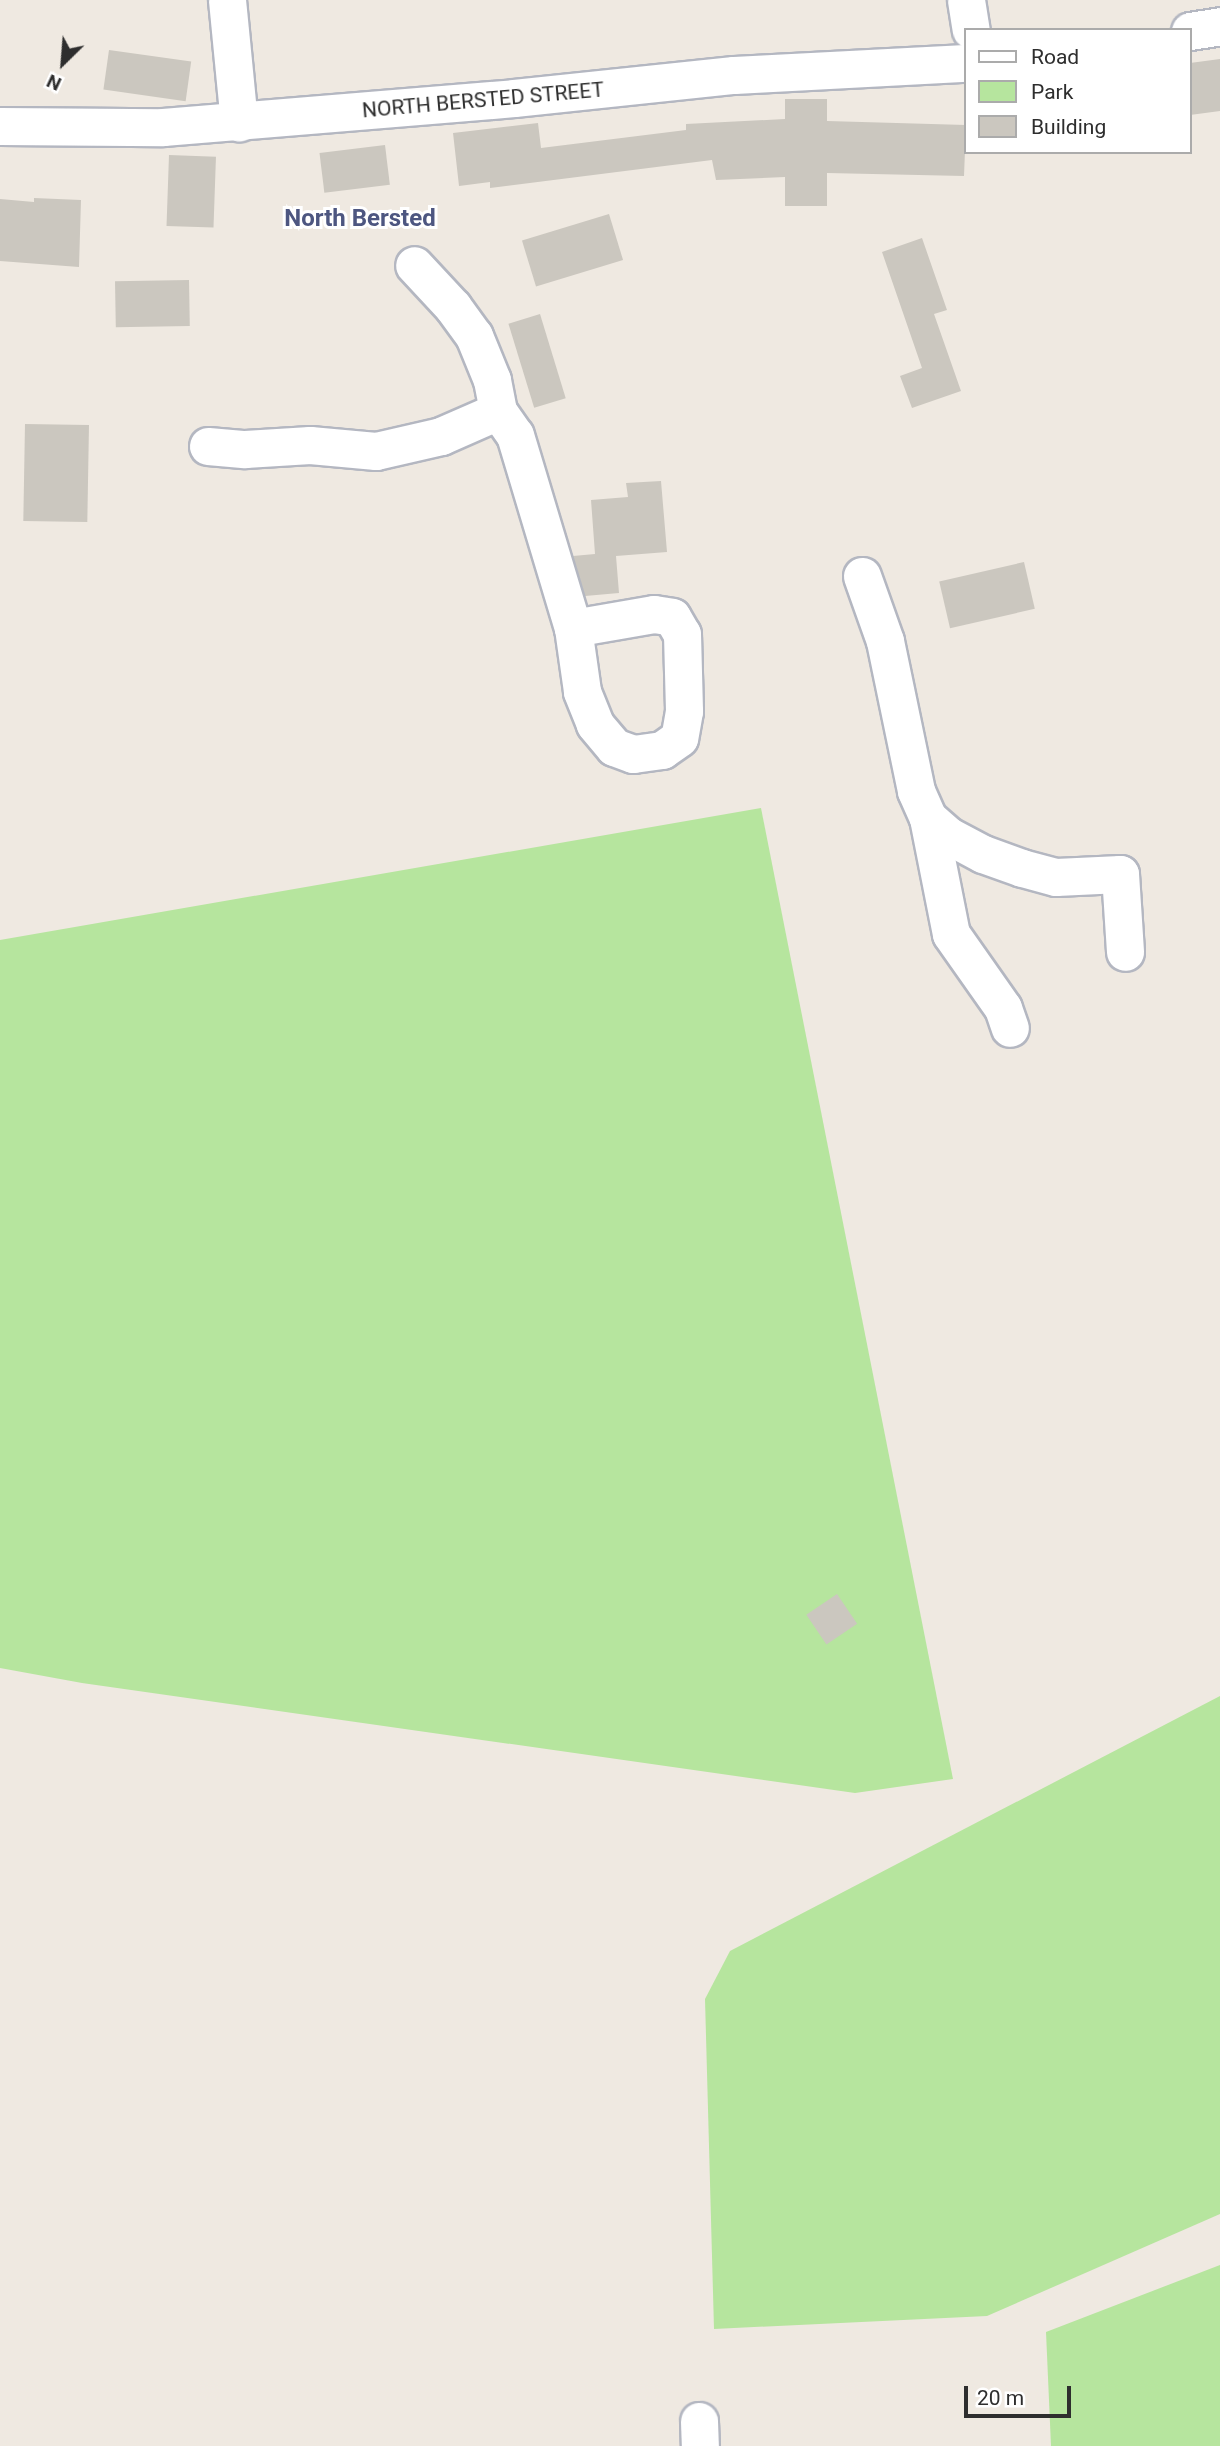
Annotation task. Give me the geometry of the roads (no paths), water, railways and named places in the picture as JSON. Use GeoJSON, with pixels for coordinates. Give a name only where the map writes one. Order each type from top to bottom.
{"type":"FeatureCollection","features":[{"type":"Feature","properties":{"kind":"street"},"geometry":{"type":"LineString","coordinates":[[227,0],[239,121]]}},
{"type":"Feature","properties":{"kind":"street"},"geometry":{"type":"LineString","coordinates":[[966,0],[971,28]]}},
{"type":"Feature","properties":{"kind":"street"},"geometry":{"type":"LineString","coordinates":[[1192,31],[1220,26]]}},
{"type":"Feature","properties":{"kind":"street","name":"NORTH BERSTED STREET"},"geometry":{"type":"LineString","coordinates":[[0,127],[163,127],[514,99],[734,75],[964,63]]}},
{"type":"Feature","properties":{"kind":"street"},"geometry":{"type":"LineString","coordinates":[[414,265],[474,336],[492,380],[498,411],[515,435],[573,628]]}},
{"type":"Feature","properties":{"kind":"street"},"geometry":{"type":"LineString","coordinates":[[208,446],[245,449],[310,445],[376,451],[440,436],[498,411]]}},
{"type":"Feature","properties":{"kind":"street"},"geometry":{"type":"LineString","coordinates":[[862,576],[886,641],[916,790],[928,818],[944,914],[951,934],[1003,1008],[1010,1028]]}},
{"type":"Feature","properties":{"kind":"street"},"geometry":{"type":"LineString","coordinates":[[928,818],[949,836],[983,854],[1022,868],[1056,877],[1120,874],[1125,951]]}},
{"type":"Feature","properties":{"kind":"district","name":"North Bersted"},"geometry":{"type":"Point","coordinates":[360,219]}}]}
